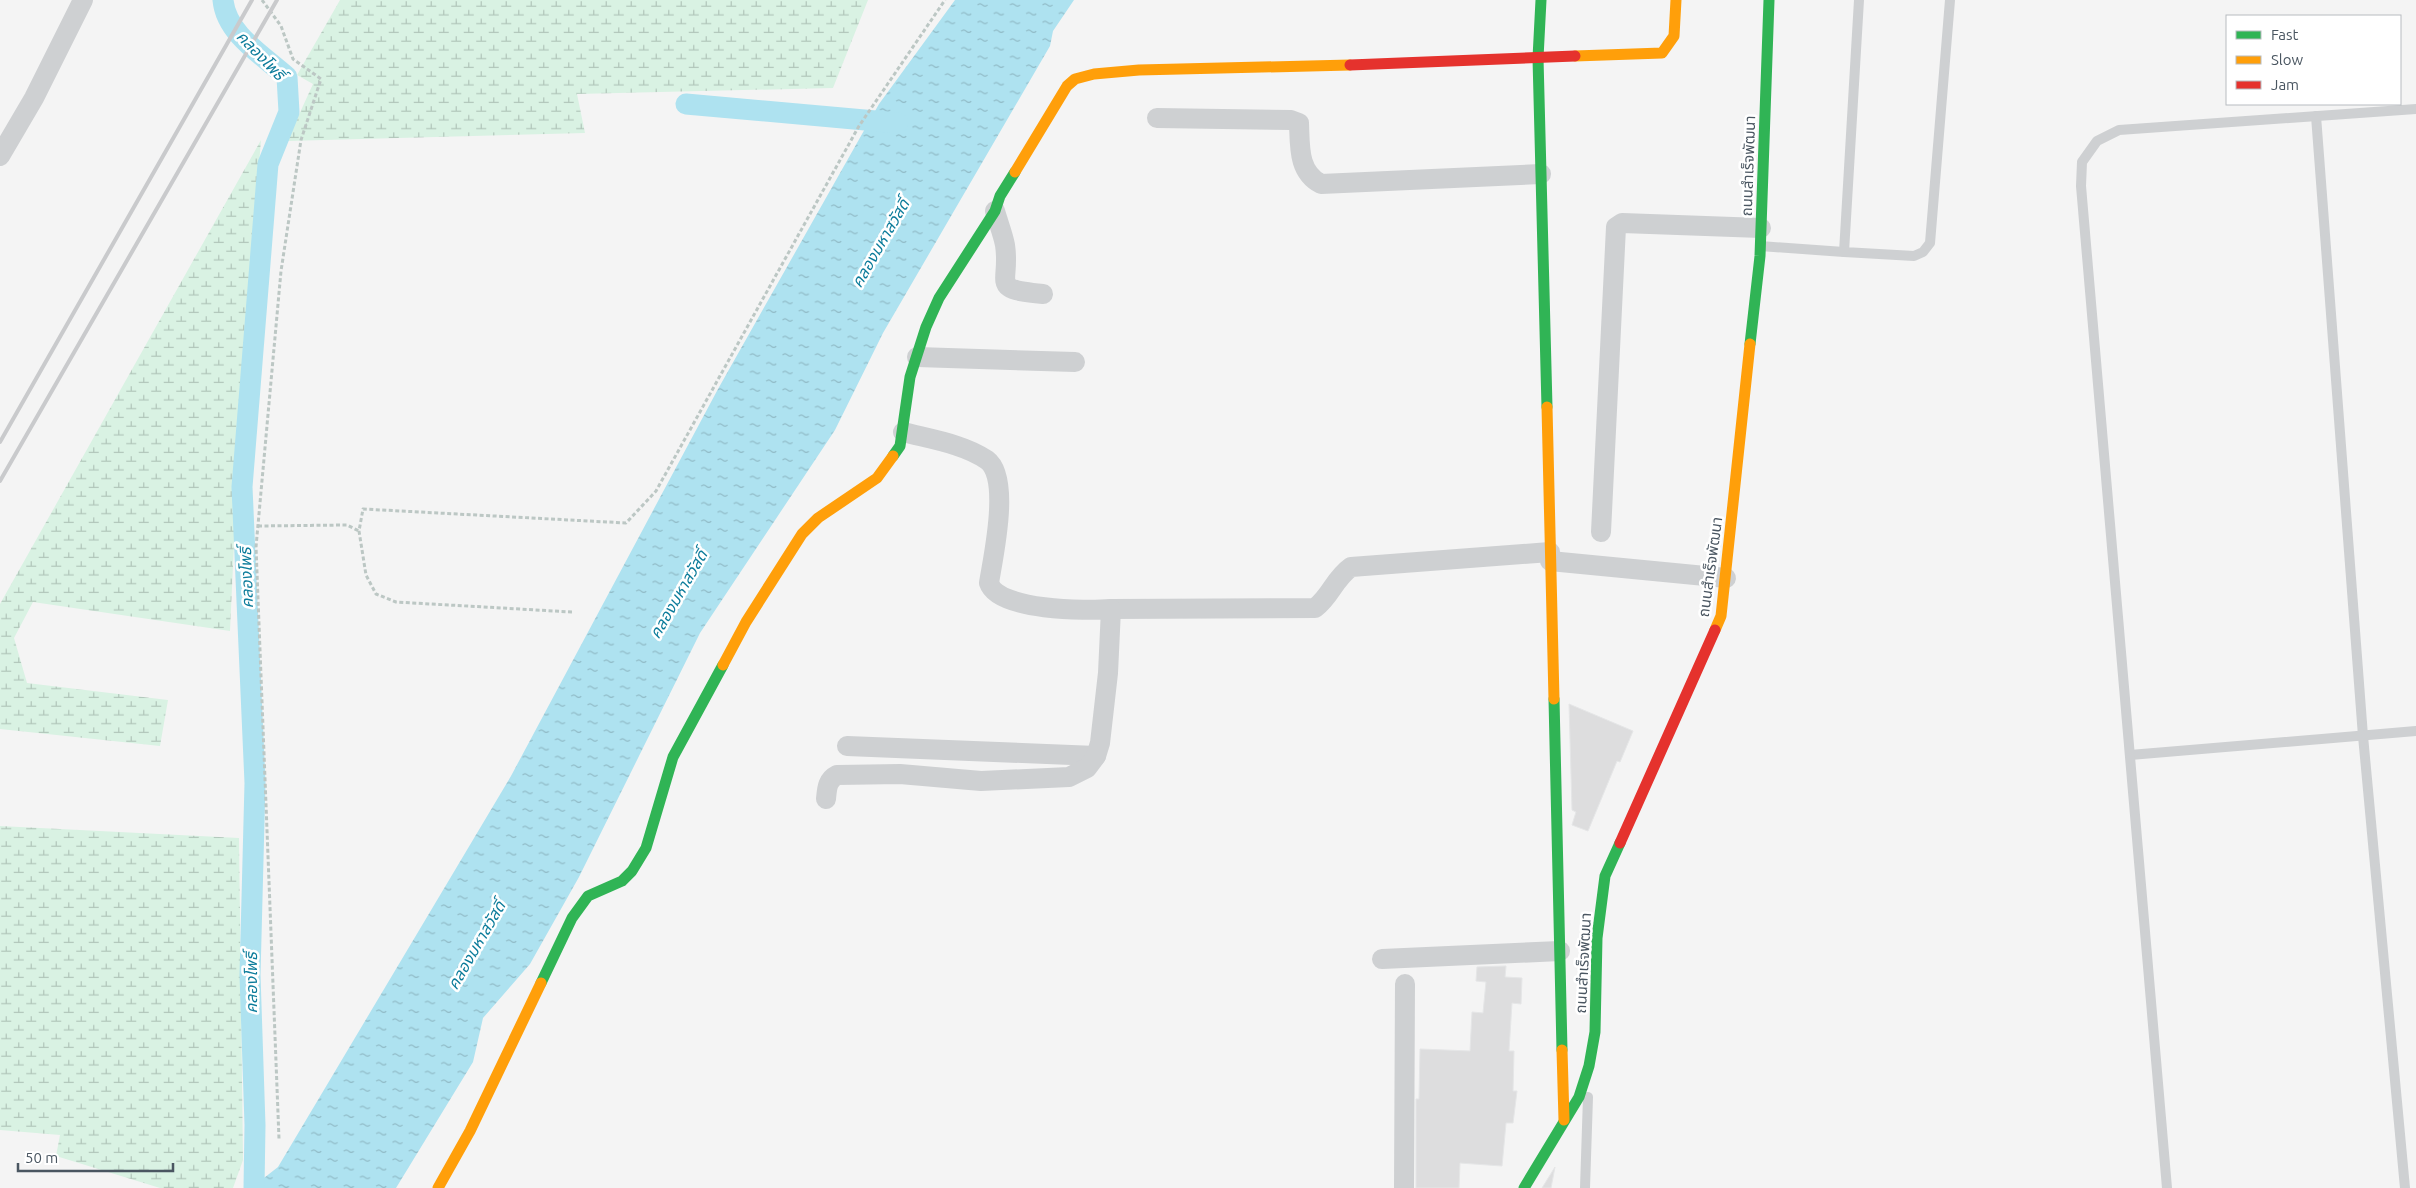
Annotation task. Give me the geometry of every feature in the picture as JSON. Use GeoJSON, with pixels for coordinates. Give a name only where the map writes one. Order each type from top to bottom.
{"type":"FeatureCollection","features":[{"type":"Feature","properties":{"kind":"street"},"geometry":{"type":"LineString","coordinates":[[0,156],[34,98],[84,0]]}},
{"type":"Feature","properties":{"kind":"street"},"geometry":{"type":"LineString","coordinates":[[1541,0],[1538,58],[1564,1122]]}},
{"type":"Feature","properties":{"kind":"street"},"geometry":{"type":"LineString","coordinates":[[438,1188],[470,1131],[572,918],[588,896],[622,881],[632,872],[646,848],[673,757],[746,622],[802,534],[818,518],[877,478],[900,446],[910,377],[926,327],[939,298],[995,211],[1000,196],[1067,86],[1075,79],[1094,74],[1139,70],[1662,53],[1670,47],[1674,35],[1676,0]]}},
{"type":"Feature","properties":{"kind":"street","name":"ถนนสำเร็จพัฒนา"},"geometry":{"type":"LineString","coordinates":[[1524,1188],[1579,1097],[1589,1066],[1595,1032],[1596,938],[1605,876],[1722,616],[1761,237],[1769,0]]}},
{"type":"Feature","properties":{"kind":"street"},"geometry":{"type":"LineString","coordinates":[[1157,118],[1291,120],[1299,123],[1303,168],[1310,179],[1321,184],[1541,174]]}},
{"type":"Feature","properties":{"kind":"street"},"geometry":{"type":"LineString","coordinates":[[995,211],[1005,246],[1004,278],[1007,285],[1011,290],[1043,294]]}},
{"type":"Feature","properties":{"kind":"street"},"geometry":{"type":"LineString","coordinates":[[1601,532],[1616,227],[1622,223],[1761,237]]}},
{"type":"Feature","properties":{"kind":"street"},"geometry":{"type":"LineString","coordinates":[[917,357],[1075,362]]}},
{"type":"Feature","properties":{"kind":"street"},"geometry":{"type":"LineString","coordinates":[[903,432],[961,448],[988,461],[993,468],[999,487],[989,583],[994,591],[1038,606],[1066,610],[1314,608],[1324,601],[1339,576],[1351,567],[1550,556],[1726,578]]}},
{"type":"Feature","properties":{"kind":"street"},"geometry":{"type":"LineString","coordinates":[[826,799],[830,780],[837,775],[900,774],[982,781],[1069,777],[1087,768],[1096,756],[1100,743],[1108,673],[1111,609]]}},
{"type":"Feature","properties":{"kind":"street"},"geometry":{"type":"LineString","coordinates":[[846,746],[1096,756]]}},
{"type":"Feature","properties":{"kind":"street"},"geometry":{"type":"LineString","coordinates":[[1382,959],[1560,951]]}},
{"type":"Feature","properties":{"kind":"street"},"geometry":{"type":"LineString","coordinates":[[1404,1188],[1405,984]]}},
{"type":"Feature","properties":{"kind":"lane"},"geometry":{"type":"LineString","coordinates":[[1844,252],[1858,0]]}},
{"type":"Feature","properties":{"kind":"lane"},"geometry":{"type":"LineString","coordinates":[[1761,237],[1844,252],[1914,256],[1923,252],[1930,243],[1950,0]]}},
{"type":"Feature","properties":{"kind":"lane"},"geometry":{"type":"LineString","coordinates":[[2167,1188],[2082,196],[2082,162],[2097,141],[2119,130],[2416,109]]}},
{"type":"Feature","properties":{"kind":"lane"},"geometry":{"type":"LineString","coordinates":[[2316,116],[2363,736],[2405,1188]]}},
{"type":"Feature","properties":{"kind":"lane"},"geometry":{"type":"LineString","coordinates":[[2130,756],[2416,731]]}},
{"type":"Feature","properties":{"kind":"lane"},"geometry":{"type":"LineString","coordinates":[[1585,1188],[1589,1066]]}},
{"type":"Feature","properties":{"kind":"path"},"geometry":{"type":"LineString","coordinates":[[262,0],[281,26],[293,59],[321,79],[302,140],[281,271],[256,547],[278,1138]]}},
{"type":"Feature","properties":{"kind":"path"},"geometry":{"type":"LineString","coordinates":[[572,612],[396,602],[376,594],[366,575],[359,531],[363,509],[626,523],[656,491],[859,126],[945,0]]}},
{"type":"Feature","properties":{"kind":"path"},"geometry":{"type":"LineString","coordinates":[[258,526],[347,525],[359,531]]}},
{"type":"Feature","properties":{"kind":"green space"},"geometry":{"type":"Polygon","coordinates":[[[340,0],[868,0],[833,88],[577,94],[585,133],[287,141],[313,84],[297,75],[340,0]]]}},
{"type":"Feature","properties":{"kind":"green space"},"geometry":{"type":"Polygon","coordinates":[[[261,140],[242,370],[230,631],[33,602],[14,638],[27,683],[168,700],[160,746],[0,729],[0,604],[261,140]]]}},
{"type":"Feature","properties":{"kind":"green space"},"geometry":{"type":"Polygon","coordinates":[[[0,826],[239,838],[243,1160],[233,1188],[160,1188],[56,1156],[60,1135],[0,1130],[0,826]]]}},
{"type":"Feature","properties":{"kind":"water","name":"คลองมหาสวัสดิ์"},"geometry":{"type":"Polygon","coordinates":[[[955,0],[1074,0],[1053,31],[1050,46],[883,333],[835,430],[700,633],[579,877],[530,964],[483,1018],[473,1062],[396,1188],[251,1188],[278,1167],[511,776],[718,389],[879,104],[955,0]]]}},
{"type":"Feature","properties":{"kind":"building"},"geometry":{"type":"Polygon","coordinates":[[[1569,704],[1633,731],[1620,762],[1617,761],[1588,831],[1572,825],[1576,812],[1572,810],[1569,704]]]}},
{"type":"Feature","properties":{"kind":"building"},"geometry":{"type":"Polygon","coordinates":[[[1506,966],[1505,977],[1522,978],[1521,1004],[1512,1003],[1509,1051],[1514,1051],[1513,1091],[1517,1091],[1513,1123],[1506,1123],[1502,1166],[1460,1163],[1459,1188],[1416,1188],[1416,1099],[1419,1099],[1420,1049],[1470,1051],[1472,1012],[1483,1013],[1486,982],[1476,981],[1477,967],[1506,966]]]}},
{"type":"Feature","properties":{"kind":"building"},"geometry":{"type":"Polygon","coordinates":[[[1555,1167],[1551,1188],[1542,1188],[1555,1167]]]}},
{"type":"Feature","properties":{"kind":"waterway","name":"คลองโพธิ์"},"geometry":{"type":"LineString","coordinates":[[223,0],[231,23],[239,34],[287,77],[289,112],[268,164],[242,487],[255,783],[250,975],[255,1125],[254,1188]]}},
{"type":"Feature","properties":{"kind":"waterway"},"geometry":{"type":"LineString","coordinates":[[686,104],[898,123]]}},
{"type":"Feature","properties":{"kind":"railway"},"geometry":{"type":"LineString","coordinates":[[0,442],[252,0]]}},
{"type":"Feature","properties":{"kind":"railway"},"geometry":{"type":"LineString","coordinates":[[0,481],[277,0]]}},
{"type":"Feature","properties":{"kind":"traffic: fast"},"geometry":{"type":"LineString","coordinates":[[1541,0],[1538,58],[1547,407]]}},
{"type":"Feature","properties":{"kind":"traffic: fast"},"geometry":{"type":"LineString","coordinates":[[1750,344],[1760,256],[1769,0]]}},
{"type":"Feature","properties":{"kind":"traffic: fast"},"geometry":{"type":"LineString","coordinates":[[893,456],[900,446],[910,377],[926,327],[939,298],[995,211],[1000,196],[1015,172]]}},
{"type":"Feature","properties":{"kind":"traffic: fast"},"geometry":{"type":"LineString","coordinates":[[541,983],[572,918],[588,896],[622,881],[632,871],[646,848],[673,757],[723,665]]}},
{"type":"Feature","properties":{"kind":"traffic: fast"},"geometry":{"type":"LineString","coordinates":[[1554,699],[1562,1050]]}},
{"type":"Feature","properties":{"kind":"traffic: fast"},"geometry":{"type":"LineString","coordinates":[[1524,1188],[1579,1097],[1589,1066],[1595,1032],[1597,938],[1605,876],[1620,843]]}},
{"type":"Feature","properties":{"kind":"traffic: slow"},"geometry":{"type":"LineString","coordinates":[[1575,56],[1662,53],[1674,36],[1676,0]]}},
{"type":"Feature","properties":{"kind":"traffic: slow"},"geometry":{"type":"LineString","coordinates":[[1015,172],[1067,86],[1075,79],[1094,74],[1139,70],[1350,65]]}},
{"type":"Feature","properties":{"kind":"traffic: slow"},"geometry":{"type":"LineString","coordinates":[[1715,630],[1721,616],[1750,344]]}},
{"type":"Feature","properties":{"kind":"traffic: slow"},"geometry":{"type":"LineString","coordinates":[[1547,407],[1554,699]]}},
{"type":"Feature","properties":{"kind":"traffic: slow"},"geometry":{"type":"LineString","coordinates":[[723,665],[746,622],[802,534],[818,518],[877,478],[893,456]]}},
{"type":"Feature","properties":{"kind":"traffic: slow"},"geometry":{"type":"LineString","coordinates":[[438,1188],[470,1131],[541,983]]}},
{"type":"Feature","properties":{"kind":"traffic: slow"},"geometry":{"type":"LineString","coordinates":[[1562,1050],[1564,1120]]}},
{"type":"Feature","properties":{"kind":"traffic: jam"},"geometry":{"type":"LineString","coordinates":[[1350,65],[1575,56]]}},
{"type":"Feature","properties":{"kind":"traffic: jam"},"geometry":{"type":"LineString","coordinates":[[1620,843],[1715,630]]}}]}
